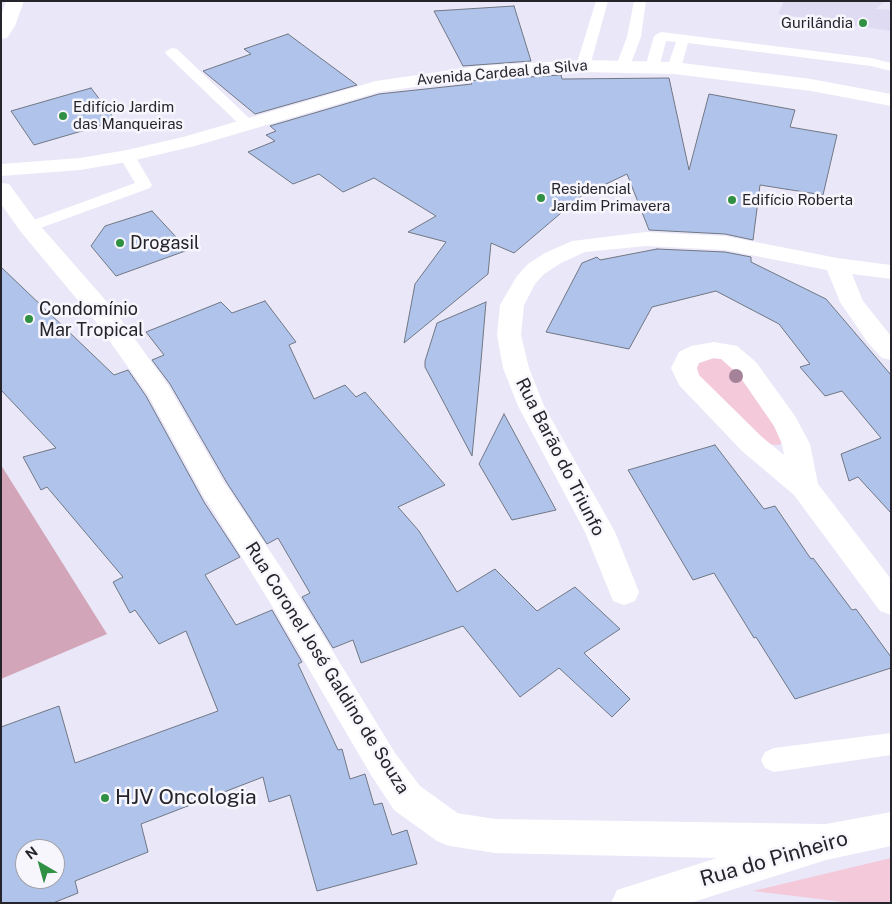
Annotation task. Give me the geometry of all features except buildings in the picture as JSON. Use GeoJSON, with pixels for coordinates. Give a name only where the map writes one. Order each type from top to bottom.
{"type":"FeatureCollection","features":[{"type":"Feature","properties":{"kind":"street"},"geometry":{"type":"LineString","coordinates":[[1,34],[15,1]]}},
{"type":"Feature","properties":{"kind":"street","name":"Avenida Cardeal da Silva"},"geometry":{"type":"LineString","coordinates":[[1,170],[80,164],[127,156],[188,142],[376,87],[428,78],[523,69],[583,66],[674,68],[792,82],[891,100]]}},
{"type":"Feature","properties":{"kind":"street","name":"Rua Coronel José Galdino de Souza"},"geometry":{"type":"LineString","coordinates":[[1,189],[29,227],[105,316],[159,391],[216,492],[280,592],[383,764],[407,798],[450,829],[495,836],[826,842]]}},
{"type":"Feature","properties":{"kind":"street","name":"Rua Barão do Triunfo"},"geometry":{"type":"LineString","coordinates":[[624,592],[600,532],[531,406],[516,368],[509,335],[512,305],[525,281],[536,269],[553,258],[580,246],[646,239],[725,243],[837,265],[891,272]]}},
{"type":"Feature","properties":{"kind":"street"},"geometry":{"type":"LineString","coordinates":[[837,265],[852,302],[877,337],[891,352]]}},
{"type":"Feature","properties":{"kind":"street"},"geometry":{"type":"LineString","coordinates":[[804,487],[796,444],[786,423],[747,368],[728,352],[714,350],[700,352],[688,358],[684,368],[688,379],[699,393],[752,444],[804,487],[891,602]]}},
{"type":"Feature","properties":{"kind":"street","name":"Rua do Pinheiro"},"geometry":{"type":"LineString","coordinates":[[630,903],[826,842],[891,829]]}},
{"type":"Feature","properties":{"kind":"lane"},"geometry":{"type":"LineString","coordinates":[[583,66],[602,1]]}},
{"type":"Feature","properties":{"kind":"lane"},"geometry":{"type":"LineString","coordinates":[[623,66],[634,37],[640,1]]}},
{"type":"Feature","properties":{"kind":"lane"},"geometry":{"type":"LineString","coordinates":[[652,68],[661,36],[871,62],[891,67]]}},
{"type":"Feature","properties":{"kind":"lane"},"geometry":{"type":"LineString","coordinates":[[674,68],[683,39]]}},
{"type":"Feature","properties":{"kind":"lane"},"geometry":{"type":"LineString","coordinates":[[172,52],[248,124]]}},
{"type":"Feature","properties":{"kind":"lane"},"geometry":{"type":"LineString","coordinates":[[29,227],[144,185],[127,156]]}},
{"type":"Feature","properties":{"kind":"lane"},"geometry":{"type":"LineString","coordinates":[[774,760],[891,744]]}},
{"type":"Feature","properties":{"kind":"shaded area","name":"Gurilândia"},"geometry":{"type":"Polygon","coordinates":[[[784,1],[885,1],[876,9],[891,10],[891,31],[778,14],[784,1]]]}},
{"type":"Feature","properties":{"kind":"shaded area"},"geometry":{"type":"Polygon","coordinates":[[[708,358],[723,359],[736,367],[787,438],[779,445],[765,444],[696,378],[694,365],[708,358]]]}},
{"type":"Feature","properties":{"kind":"shaded area"},"geometry":{"type":"Polygon","coordinates":[[[1,465],[107,634],[1,679],[1,465]]]}},
{"type":"Feature","properties":{"kind":"shaded area"},"geometry":{"type":"Polygon","coordinates":[[[891,858],[891,903],[852,903],[753,891],[891,858]]]}},
{"type":"Feature","properties":{"kind":"place","name":"Gurilândia"},"geometry":{"type":"Point","coordinates":[863,23]}},
{"type":"Feature","properties":{"kind":"place","name":"Edifício Jardim das Manqueiras"},"geometry":{"type":"Point","coordinates":[63,116]}},
{"type":"Feature","properties":{"kind":"place","name":"Residencial Jardim Primavera"},"geometry":{"type":"Point","coordinates":[541,198]}},
{"type":"Feature","properties":{"kind":"place","name":"Edifício Roberta"},"geometry":{"type":"Point","coordinates":[732,200]}},
{"type":"Feature","properties":{"kind":"place","name":"Drogasil"},"geometry":{"type":"Point","coordinates":[120,243]}},
{"type":"Feature","properties":{"kind":"place","name":"Condomínio Mar Tropical"},"geometry":{"type":"Point","coordinates":[29,319]}},
{"type":"Feature","properties":{"kind":"place","name":"HJV Oncologia"},"geometry":{"type":"Point","coordinates":[105,798]}}]}
